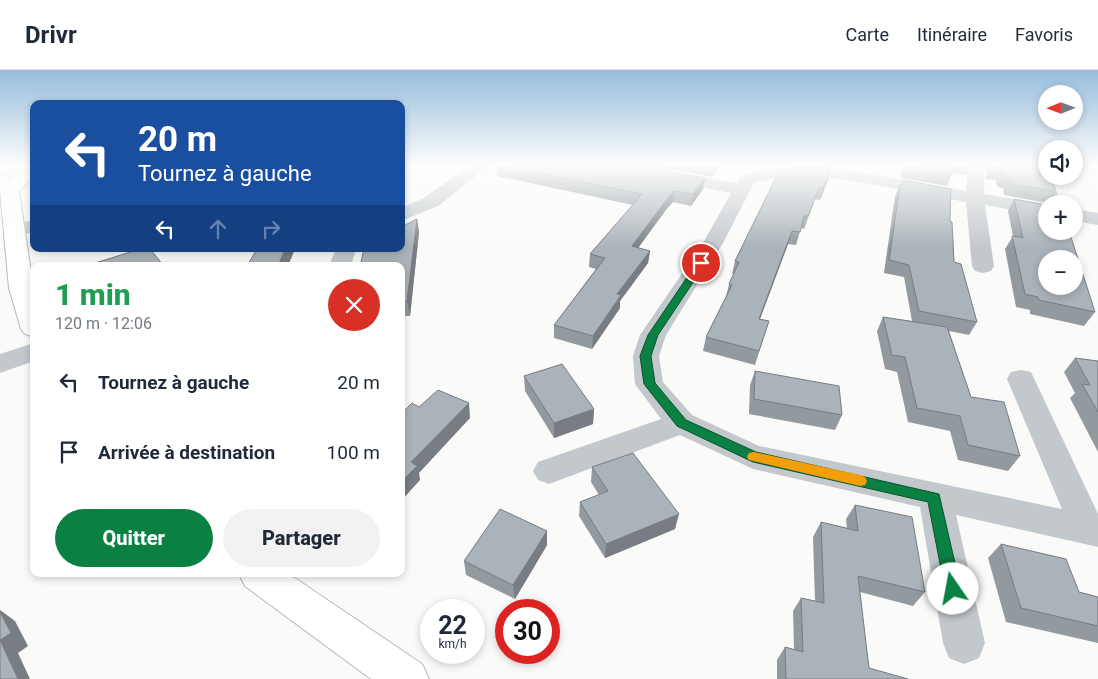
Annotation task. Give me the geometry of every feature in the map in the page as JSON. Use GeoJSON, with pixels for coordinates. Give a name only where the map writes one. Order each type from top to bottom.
{"type":"FeatureCollection","features":[{"type":"Feature","properties":{"kind":"street"},"geometry":{"type":"LineString","coordinates":[[8,192],[24,228],[21,288],[30,316]]}},
{"type":"Feature","properties":{"kind":"street"},"geometry":{"type":"LineString","coordinates":[[405,213],[431,202],[444,192]]}},
{"type":"Feature","properties":{"kind":"street"},"geometry":{"type":"LineString","coordinates":[[739,192],[714,243],[653,335],[646,356],[649,384],[681,423],[753,457],[934,498],[1093,531]]}},
{"type":"Feature","properties":{"kind":"street"},"geometry":{"type":"LineString","coordinates":[[943,192],[1038,209]]}},
{"type":"Feature","properties":{"kind":"street"},"geometry":{"type":"LineString","coordinates":[[975,192],[983,266]]}},
{"type":"Feature","properties":{"kind":"street"},"geometry":{"type":"LineString","coordinates":[[1083,217],[1098,220]]}},
{"type":"Feature","properties":{"kind":"street"},"geometry":{"type":"LineString","coordinates":[[0,364],[30,353]]}},
{"type":"Feature","properties":{"kind":"street"},"geometry":{"type":"LineString","coordinates":[[1021,379],[1093,531]]}},
{"type":"Feature","properties":{"kind":"street"},"geometry":{"type":"LineString","coordinates":[[549,471],[681,423]]}},
{"type":"Feature","properties":{"kind":"street"},"geometry":{"type":"LineString","coordinates":[[934,498],[964,643]]}},
{"type":"Feature","properties":{"kind":"street"},"geometry":{"type":"LineString","coordinates":[[262,577],[408,679]]}},
{"type":"Feature","properties":{"kind":"building"},"geometry":{"type":"Polygon","coordinates":[[[634,192],[673,192],[632,246],[650,251],[617,294],[621,295],[593,336],[554,325],[605,258],[590,254],[642,194],[634,192]]]}},
{"type":"Feature","properties":{"kind":"building"},"geometry":{"type":"Polygon","coordinates":[[[769,192],[817,192],[808,216],[804,216],[800,232],[792,231],[759,319],[769,321],[759,351],[706,337],[732,285],[729,284],[739,262],[735,261],[769,192]]]}},
{"type":"Feature","properties":{"kind":"building"},"geometry":{"type":"Polygon","coordinates":[[[899,192],[951,192],[950,221],[952,222],[954,262],[961,264],[977,322],[919,311],[909,265],[889,260],[899,192]]]}},
{"type":"Feature","properties":{"kind":"building"},"geometry":{"type":"Polygon","coordinates":[[[1014,199],[1038,204],[1038,240],[1072,240],[1075,250],[1038,250],[1038,295],[1083,295],[1083,275],[1095,312],[1039,300],[1038,297],[1025,294],[1012,236],[1023,238],[1014,199]]]}},
{"type":"Feature","properties":{"kind":"building"},"geometry":{"type":"Polygon","coordinates":[[[417,219],[407,301],[405,301],[405,262],[361,262],[363,252],[405,252],[405,225],[417,219]]]}},
{"type":"Feature","properties":{"kind":"building"},"geometry":{"type":"Polygon","coordinates":[[[130,252],[152,252],[161,262],[98,262],[130,252]]]}},
{"type":"Feature","properties":{"kind":"building"},"geometry":{"type":"Polygon","coordinates":[[[255,252],[284,252],[280,262],[249,262],[255,252]]]}},
{"type":"Feature","properties":{"kind":"building"},"geometry":{"type":"Polygon","coordinates":[[[883,317],[947,327],[971,397],[1004,402],[1020,456],[968,445],[960,416],[917,408],[905,357],[892,355],[883,317]]]}},
{"type":"Feature","properties":{"kind":"building"},"geometry":{"type":"Polygon","coordinates":[[[1075,358],[1098,361],[1098,412],[1082,384],[1090,385],[1075,358]]]}},
{"type":"Feature","properties":{"kind":"building"},"geometry":{"type":"Polygon","coordinates":[[[562,364],[594,409],[554,423],[524,376],[562,364]]]}},
{"type":"Feature","properties":{"kind":"building"},"geometry":{"type":"Polygon","coordinates":[[[755,371],[839,386],[842,415],[754,399],[755,371]]]}},
{"type":"Feature","properties":{"kind":"building"},"geometry":{"type":"Polygon","coordinates":[[[438,390],[469,403],[411,462],[417,466],[405,478],[405,410],[412,403],[419,407],[438,390]]]}},
{"type":"Feature","properties":{"kind":"building"},"geometry":{"type":"Polygon","coordinates":[[[633,453],[679,514],[606,544],[580,502],[608,491],[592,467],[633,453]]]}},
{"type":"Feature","properties":{"kind":"building"},"geometry":{"type":"Polygon","coordinates":[[[855,505],[912,517],[925,592],[858,576],[869,668],[908,679],[786,679],[785,647],[803,652],[801,598],[824,603],[821,522],[858,531],[855,505]]]}},
{"type":"Feature","properties":{"kind":"building"},"geometry":{"type":"Polygon","coordinates":[[[500,509],[547,531],[513,585],[464,561],[500,509]]]}},
{"type":"Feature","properties":{"kind":"building"},"geometry":{"type":"Polygon","coordinates":[[[1001,544],[1066,559],[1079,592],[1098,597],[1098,626],[1021,608],[1001,544]]]}},
{"type":"Feature","properties":{"kind":"building"},"geometry":{"type":"Polygon","coordinates":[[[0,612],[11,633],[0,640],[0,612]]]}},
{"type":"Feature","properties":{"kind":"building"},"geometry":{"type":"Polygon","coordinates":[[[0,640],[18,679],[0,679],[0,640]]]}},
{"type":"Feature","properties":{"kind":"slow traffic"},"geometry":{"type":"LineString","coordinates":[[754,457],[860,481]]}},
{"type":"Feature","properties":{"kind":"route"},"geometry":{"type":"LineString","coordinates":[[701,263],[653,335],[646,356],[649,384],[681,423],[753,457],[934,498],[953,589]]}}]}
